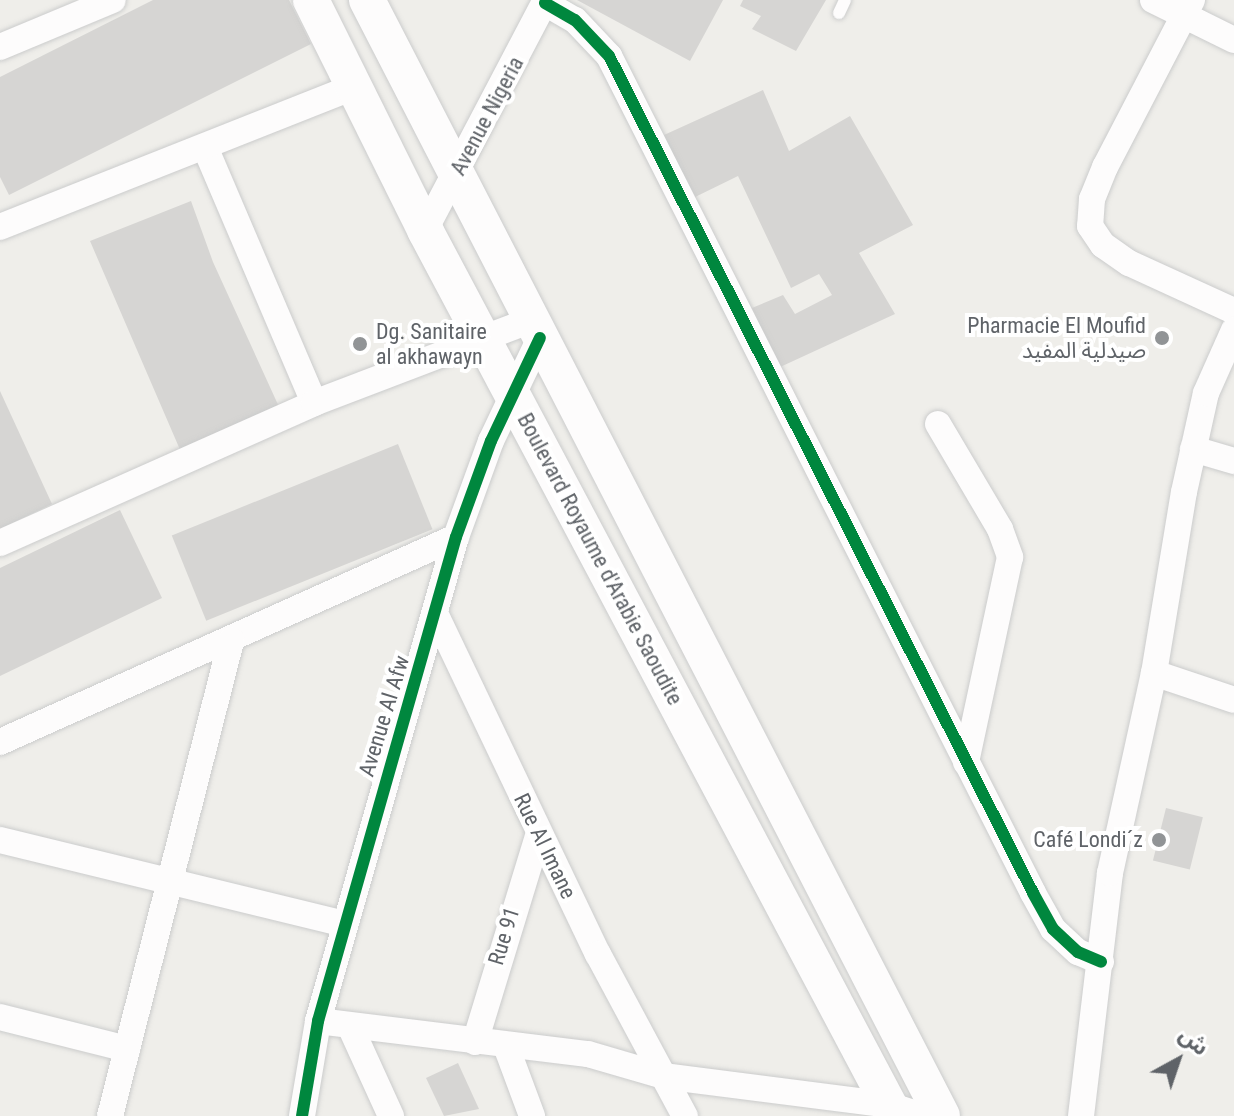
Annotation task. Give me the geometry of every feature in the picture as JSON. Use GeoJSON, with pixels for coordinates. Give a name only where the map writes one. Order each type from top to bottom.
{"type":"FeatureCollection","features":[{"type":"Feature","properties":{"kind":"main road","name":"Boulevard Royaume d'Arabie Saoudite"},"geometry":{"type":"LineString","coordinates":[[311,0],[425,230],[892,1111]]}},
{"type":"Feature","properties":{"kind":"main road"},"geometry":{"type":"LineString","coordinates":[[367,0],[458,170],[536,329],[942,1116]]}},
{"type":"Feature","properties":{"kind":"street"},"geometry":{"type":"LineString","coordinates":[[0,47],[82,6],[113,0]]}},
{"type":"Feature","properties":{"kind":"street"},"geometry":{"type":"LineString","coordinates":[[1153,0],[1189,6],[1234,40]]}},
{"type":"Feature","properties":{"kind":"street"},"geometry":{"type":"LineString","coordinates":[[546,2],[591,34],[619,72],[1053,929],[1078,952],[1101,962]]}},
{"type":"Feature","properties":{"kind":"street","name":"Avenue Nigeria"},"geometry":{"type":"LineString","coordinates":[[425,230],[546,2]]}},
{"type":"Feature","properties":{"kind":"street"},"geometry":{"type":"LineString","coordinates":[[1189,6],[1105,167],[1092,199],[1090,226],[1103,245],[1129,263],[1234,311]]}},
{"type":"Feature","properties":{"kind":"street"},"geometry":{"type":"LineString","coordinates":[[0,227],[354,87]]}},
{"type":"Feature","properties":{"kind":"street"},"geometry":{"type":"LineString","coordinates":[[205,147],[314,403]]}},
{"type":"Feature","properties":{"kind":"street"},"geometry":{"type":"LineString","coordinates":[[0,543],[314,403],[485,340],[536,329]]}},
{"type":"Feature","properties":{"kind":"street","name":"Avenue Al Afw"},"geometry":{"type":"LineString","coordinates":[[302,1116],[318,1021],[456,537],[536,329]]}},
{"type":"Feature","properties":{"kind":"street"},"geometry":{"type":"LineString","coordinates":[[1081,1116],[1110,873],[1154,673],[1193,449],[1206,393],[1234,330]]}},
{"type":"Feature","properties":{"kind":"street"},"geometry":{"type":"LineString","coordinates":[[938,424],[1000,529],[1010,557],[966,762]]}},
{"type":"Feature","properties":{"kind":"street"},"geometry":{"type":"LineString","coordinates":[[1193,449],[1234,461]]}},
{"type":"Feature","properties":{"kind":"street"},"geometry":{"type":"LineString","coordinates":[[0,742],[456,537]]}},
{"type":"Feature","properties":{"kind":"street","name":"Rue Al Imane"},"geometry":{"type":"LineString","coordinates":[[435,613],[539,833],[685,1116]]}},
{"type":"Feature","properties":{"kind":"street"},"geometry":{"type":"LineString","coordinates":[[110,1116],[231,640]]}},
{"type":"Feature","properties":{"kind":"street"},"geometry":{"type":"LineString","coordinates":[[1154,673],[1234,700]]}},
{"type":"Feature","properties":{"kind":"street","name":"Rue 91"},"geometry":{"type":"LineString","coordinates":[[475,1042],[539,833]]}},
{"type":"Feature","properties":{"kind":"street"},"geometry":{"type":"LineString","coordinates":[[0,840],[344,924]]}},
{"type":"Feature","properties":{"kind":"street"},"geometry":{"type":"LineString","coordinates":[[0,1017],[127,1049]]}},
{"type":"Feature","properties":{"kind":"street"},"geometry":{"type":"LineString","coordinates":[[318,1021],[627,1061],[663,1076],[923,1116]]}},
{"type":"Feature","properties":{"kind":"street"},"geometry":{"type":"LineString","coordinates":[[350,1026],[391,1116]]}},
{"type":"Feature","properties":{"kind":"street"},"geometry":{"type":"LineString","coordinates":[[506,1046],[532,1116]]}},
{"type":"Feature","properties":{"kind":"lane"},"geometry":{"type":"LineString","coordinates":[[839,13],[845,0]]}},
{"type":"Feature","properties":{"kind":"building"},"geometry":{"type":"Polygon","coordinates":[[[153,0],[289,0],[311,44],[9,195],[0,177],[0,77],[153,0]]]}},
{"type":"Feature","properties":{"kind":"building"},"geometry":{"type":"Polygon","coordinates":[[[577,0],[723,0],[690,61],[577,0]]]}},
{"type":"Feature","properties":{"kind":"building"},"geometry":{"type":"Polygon","coordinates":[[[743,0],[826,0],[796,51],[752,29],[761,16],[740,6],[743,0]]]}},
{"type":"Feature","properties":{"kind":"building"},"geometry":{"type":"Polygon","coordinates":[[[763,90],[789,151],[850,116],[913,225],[859,253],[895,314],[778,368],[752,308],[783,295],[795,314],[832,295],[819,274],[791,288],[738,176],[691,199],[664,135],[763,90]]]}},
{"type":"Feature","properties":{"kind":"building"},"geometry":{"type":"Polygon","coordinates":[[[191,201],[213,262],[280,409],[181,452],[90,241],[191,201]]]}},
{"type":"Feature","properties":{"kind":"building"},"geometry":{"type":"Polygon","coordinates":[[[0,391],[52,504],[0,529],[0,391]]]}},
{"type":"Feature","properties":{"kind":"building"},"geometry":{"type":"Polygon","coordinates":[[[398,444],[432,529],[206,621],[172,535],[398,444]]]}},
{"type":"Feature","properties":{"kind":"building"},"geometry":{"type":"Polygon","coordinates":[[[120,510],[162,598],[0,676],[0,568],[120,510]]]}},
{"type":"Feature","properties":{"kind":"building"},"geometry":{"type":"Polygon","coordinates":[[[1166,808],[1203,817],[1190,870],[1153,860],[1166,808]]]}},
{"type":"Feature","properties":{"kind":"building"},"geometry":{"type":"Polygon","coordinates":[[[458,1063],[479,1109],[444,1116],[426,1078],[458,1063]]]}},
{"type":"Feature","properties":{"kind":"cycle path"},"geometry":{"type":"LineString","coordinates":[[545,3],[575,20],[609,56],[1033,893],[1053,929],[1078,952],[1101,962]]}},
{"type":"Feature","properties":{"kind":"cycle path"},"geometry":{"type":"LineString","coordinates":[[302,1116],[318,1021],[456,537],[491,441],[540,338]]}},
{"type":"Feature","properties":{"kind":"place","name":"Pharmacie El Moufid صيدلية المفيد"},"geometry":{"type":"Point","coordinates":[1162,338]}},
{"type":"Feature","properties":{"kind":"place","name":"Dg. Sanitaire al akhawayn"},"geometry":{"type":"Point","coordinates":[360,344]}},
{"type":"Feature","properties":{"kind":"place","name":"Café Londi´z"},"geometry":{"type":"Point","coordinates":[1159,840]}}]}
